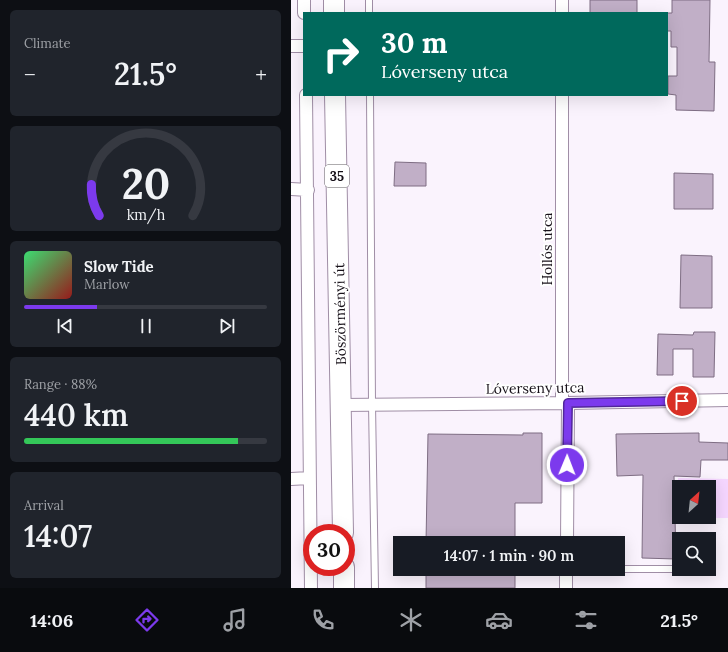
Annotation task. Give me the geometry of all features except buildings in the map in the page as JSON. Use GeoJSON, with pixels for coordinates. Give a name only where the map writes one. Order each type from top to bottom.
{"type":"FeatureCollection","features":[{"type":"Feature","properties":{"kind":"main road"},"geometry":{"type":"LineString","coordinates":[[334,0],[334,12]]}},
{"type":"Feature","properties":{"kind":"main road","name":"Böszörményi út"},"geometry":{"type":"LineString","coordinates":[[335,96],[343,524]]}},
{"type":"Feature","properties":{"kind":"main road"},"geometry":{"type":"LineString","coordinates":[[344,576],[344,588]]}},
{"type":"Feature","properties":{"kind":"street"},"geometry":{"type":"LineString","coordinates":[[304,0],[304,12]]}},
{"type":"Feature","properties":{"kind":"street"},"geometry":{"type":"LineString","coordinates":[[561,0],[561,12]]}},
{"type":"Feature","properties":{"kind":"street"},"geometry":{"type":"LineString","coordinates":[[291,46],[303,46]]}},
{"type":"Feature","properties":{"kind":"street"},"geometry":{"type":"LineString","coordinates":[[306,96],[311,588]]}},
{"type":"Feature","properties":{"kind":"street","name":"Hollós utca"},"geometry":{"type":"LineString","coordinates":[[562,96],[567,536]]}},
{"type":"Feature","properties":{"kind":"street"},"geometry":{"type":"LineString","coordinates":[[291,190],[308,190]]}},
{"type":"Feature","properties":{"kind":"street","name":"Lóverseny utca"},"geometry":{"type":"LineString","coordinates":[[341,405],[728,400]]}},
{"type":"Feature","properties":{"kind":"street"},"geometry":{"type":"LineString","coordinates":[[291,479],[309,478]]}},
{"type":"Feature","properties":{"kind":"street"},"geometry":{"type":"LineString","coordinates":[[566,576],[566,588]]}},
{"type":"Feature","properties":{"kind":"lane"},"geometry":{"type":"LineString","coordinates":[[369,0],[369,12]]}},
{"type":"Feature","properties":{"kind":"lane"},"geometry":{"type":"LineString","coordinates":[[370,96],[375,588]]}},
{"type":"Feature","properties":{"kind":"lane"},"geometry":{"type":"LineString","coordinates":[[625,569],[672,569]]}},
{"type":"Feature","properties":{"kind":"shaded area"},"geometry":{"type":"Polygon","coordinates":[[[678,478],[728,479],[728,518],[716,518],[716,480],[678,480],[678,478]]]}},
{"type":"Feature","properties":{"kind":"route"},"geometry":{"type":"LineString","coordinates":[[567,465],[568,403],[682,401]]}}]}
